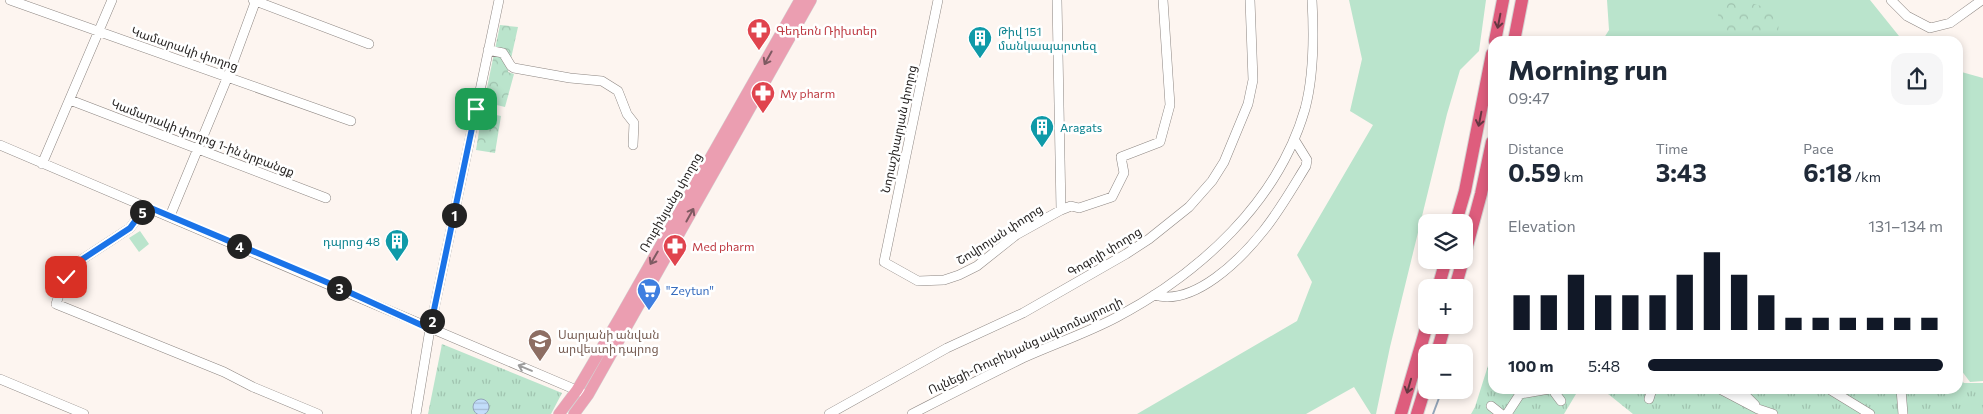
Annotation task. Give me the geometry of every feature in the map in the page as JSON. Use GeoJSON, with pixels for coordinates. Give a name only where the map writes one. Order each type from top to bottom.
{"type":"FeatureCollection","features":[{"type":"Feature","properties":{"kind":"highway"},"geometry":{"type":"LineString","coordinates":[[1496,36],[1503,0]]}},
{"type":"Feature","properties":{"kind":"highway"},"geometry":{"type":"LineString","coordinates":[[1515,36],[1522,0]]}},
{"type":"Feature","properties":{"kind":"highway"},"geometry":{"type":"LineString","coordinates":[[1459,214],[1466,191],[1488,75]]}},
{"type":"Feature","properties":{"kind":"highway"},"geometry":{"type":"LineString","coordinates":[[1473,222],[1488,161]]}},
{"type":"Feature","properties":{"kind":"highway"},"geometry":{"type":"LineString","coordinates":[[1401,414],[1424,334]]}},
{"type":"Feature","properties":{"kind":"highway"},"geometry":{"type":"LineString","coordinates":[[1417,414],[1422,399]]}},
{"type":"Feature","properties":{"kind":"main road","name":"Ռուբինյանց փողոց"},"geometry":{"type":"LineString","coordinates":[[559,414],[577,390],[800,0]]}},
{"type":"Feature","properties":{"kind":"main road","name":"Ռուբինյանց փողոց"},"geometry":{"type":"LineString","coordinates":[[574,414],[588,395],[811,0]]}},
{"type":"Feature","properties":{"kind":"street","name":"Կամարակի փողոց"},"geometry":{"type":"LineString","coordinates":[[10,0],[351,121]]}},
{"type":"Feature","properties":{"kind":"street"},"geometry":{"type":"LineString","coordinates":[[42,164],[112,0]]}},
{"type":"Feature","properties":{"kind":"street"},"geometry":{"type":"LineString","coordinates":[[170,216],[228,76],[254,0],[369,44]]}},
{"type":"Feature","properties":{"kind":"street"},"geometry":{"type":"LineString","coordinates":[[416,414],[430,329],[499,0]]}},
{"type":"Feature","properties":{"kind":"street","name":"Նորաշխարյան փողոց"},"geometry":{"type":"LineString","coordinates":[[884,262],[938,0]]}},
{"type":"Feature","properties":{"kind":"street"},"geometry":{"type":"LineString","coordinates":[[1057,0],[1061,210]]}},
{"type":"Feature","properties":{"kind":"street","name":"Շովրոյան փողոց"},"geometry":{"type":"LineString","coordinates":[[884,262],[918,281],[944,280],[977,266],[1016,235],[1061,210],[1071,206],[1079,208],[1112,197],[1124,172],[1121,157],[1160,142],[1170,105],[1163,0]]}},
{"type":"Feature","properties":{"kind":"street","name":"Գոգոլի փողոց"},"geometry":{"type":"LineString","coordinates":[[829,414],[948,348],[1023,313],[1126,254],[1149,239],[1189,207],[1212,181],[1224,162],[1248,104],[1252,80],[1250,0]]}},
{"type":"Feature","properties":{"kind":"street","name":"Ուլնեցի-Ռուբինյանց ավտոմայրուղի"},"geometry":{"type":"LineString","coordinates":[[912,414],[1025,358],[1101,325],[1154,295],[1209,253],[1249,212],[1269,186],[1294,139],[1305,108],[1310,85],[1313,24],[1312,0]]}},
{"type":"Feature","properties":{"kind":"street"},"geometry":{"type":"LineString","coordinates":[[1891,0],[1907,16],[1930,28],[1950,23],[1982,0]]}},
{"type":"Feature","properties":{"kind":"street"},"geometry":{"type":"LineString","coordinates":[[488,50],[503,53],[510,66],[514,68],[570,78],[602,81],[618,91],[627,114],[634,124],[633,145]]}},
{"type":"Feature","properties":{"kind":"street","name":"Կամարակի փողոց 1-ին նրբանցք"},"geometry":{"type":"LineString","coordinates":[[70,100],[326,198]]}},
{"type":"Feature","properties":{"kind":"street"},"geometry":{"type":"LineString","coordinates":[[1154,295],[1164,298],[1193,291],[1214,278],[1244,254],[1265,229],[1306,166],[1307,160],[1294,139]]}},
{"type":"Feature","properties":{"kind":"street"},"geometry":{"type":"LineString","coordinates":[[0,145],[331,284],[430,329],[588,395]]}},
{"type":"Feature","properties":{"kind":"street"},"geometry":{"type":"LineString","coordinates":[[146,206],[130,228],[75,264],[64,280],[56,304],[224,372],[253,387],[318,414]]}},
{"type":"Feature","properties":{"kind":"street"},"geometry":{"type":"LineString","coordinates":[[0,379],[84,414]]}},
{"type":"Feature","properties":{"kind":"street"},"geometry":{"type":"LineString","coordinates":[[1507,414],[1520,394]]}},
{"type":"Feature","properties":{"kind":"street"},"geometry":{"type":"LineString","coordinates":[[1555,394],[1561,401]]}},
{"type":"Feature","properties":{"kind":"street"},"geometry":{"type":"LineString","coordinates":[[1649,398],[1650,394]]}},
{"type":"Feature","properties":{"kind":"street"},"geometry":{"type":"LineString","coordinates":[[1730,394],[1758,409],[1773,414]]}},
{"type":"Feature","properties":{"kind":"street"},"geometry":{"type":"LineString","coordinates":[[1744,394],[1758,409]]}},
{"type":"Feature","properties":{"kind":"street"},"geometry":{"type":"LineString","coordinates":[[1837,394],[1870,414]]}},
{"type":"Feature","properties":{"kind":"street"},"geometry":{"type":"LineString","coordinates":[[1901,394],[1903,414]]}},
{"type":"Feature","properties":{"kind":"street"},"geometry":{"type":"LineString","coordinates":[[1491,406],[1501,414]]}},
{"type":"Feature","properties":{"kind":"green space"},"geometry":{"type":"Polygon","coordinates":[[[1349,0],[1486,0],[1479,51],[1460,70],[1447,114],[1423,214],[1418,214],[1418,233],[1376,414],[1371,414],[1354,387],[1306,414],[1137,414],[1297,321],[1312,282],[1297,255],[1373,125],[1350,111],[1362,59],[1349,0]]]}},
{"type":"Feature","properties":{"kind":"green space"},"geometry":{"type":"Polygon","coordinates":[[[1607,0],[1870,0],[1899,36],[1605,36],[1609,30],[1607,0]]]}},
{"type":"Feature","properties":{"kind":"green space"},"geometry":{"type":"Polygon","coordinates":[[[1717,0],[1751,0],[1754,4],[1778,11],[1779,36],[1720,36],[1717,0]]]}},
{"type":"Feature","properties":{"kind":"green space"},"geometry":{"type":"Polygon","coordinates":[[[500,25],[518,27],[508,72],[514,74],[505,107],[484,102],[500,25]]]}},
{"type":"Feature","properties":{"kind":"green space"},"geometry":{"type":"Polygon","coordinates":[[[1963,72],[1983,78],[1983,381],[1970,382],[1963,373],[1963,72]]]}},
{"type":"Feature","properties":{"kind":"green space"},"geometry":{"type":"Polygon","coordinates":[[[482,112],[501,116],[495,153],[476,150],[482,112]]]}},
{"type":"Feature","properties":{"kind":"green space"},"geometry":{"type":"Polygon","coordinates":[[[140,231],[149,244],[139,252],[129,238],[140,231]]]}},
{"type":"Feature","properties":{"kind":"green space"},"geometry":{"type":"Polygon","coordinates":[[[442,344],[562,393],[551,414],[428,414],[442,344]]]}},
{"type":"Feature","properties":{"kind":"green space"},"geometry":{"type":"Polygon","coordinates":[[[1488,366],[1488,394],[1576,394],[1564,414],[1471,414],[1488,366]]]}},
{"type":"Feature","properties":{"kind":"green space"},"geometry":{"type":"Polygon","coordinates":[[[1963,382],[1983,383],[1983,414],[1633,414],[1608,394],[1963,394],[1963,382]]]}},
{"type":"Feature","properties":{"kind":"water"},"geometry":{"type":"Polygon","coordinates":[[[481,399],[489,407],[481,415],[473,407],[481,399]]]}},
{"type":"Feature","properties":{"kind":"waterway"},"geometry":{"type":"LineString","coordinates":[[1433,414],[1439,399]]}},
{"type":"Feature","properties":{"kind":"place","name":"Գեդեոն Ռիխտեր"},"geometry":{"type":"Point","coordinates":[759,51]}},
{"type":"Feature","properties":{"kind":"place","name":"Թիվ 151 մանկապարտեզ"},"geometry":{"type":"Point","coordinates":[980,59]}},
{"type":"Feature","properties":{"kind":"place","name":"My pharm"},"geometry":{"type":"Point","coordinates":[763,114]}},
{"type":"Feature","properties":{"kind":"place","name":"Aragats"},"geometry":{"type":"Point","coordinates":[1042,148]}},
{"type":"Feature","properties":{"kind":"place","name":"դպրոց 48"},"geometry":{"type":"Point","coordinates":[397,262]}},
{"type":"Feature","properties":{"kind":"place","name":"Med pharm"},"geometry":{"type":"Point","coordinates":[675,267]}},
{"type":"Feature","properties":{"kind":"place","name":"\"Zeytun\""},"geometry":{"type":"Point","coordinates":[649,311]}},
{"type":"Feature","properties":{"kind":"place","name":"Սարյանի անվան արվեստի դպրոց"},"geometry":{"type":"Point","coordinates":[540,362]}},
{"type":"Feature","properties":{"kind":"route"},"geometry":{"type":"LineString","coordinates":[[66,277],[75,264],[130,228],[146,206],[331,284],[430,329],[476,109]]}}]}
